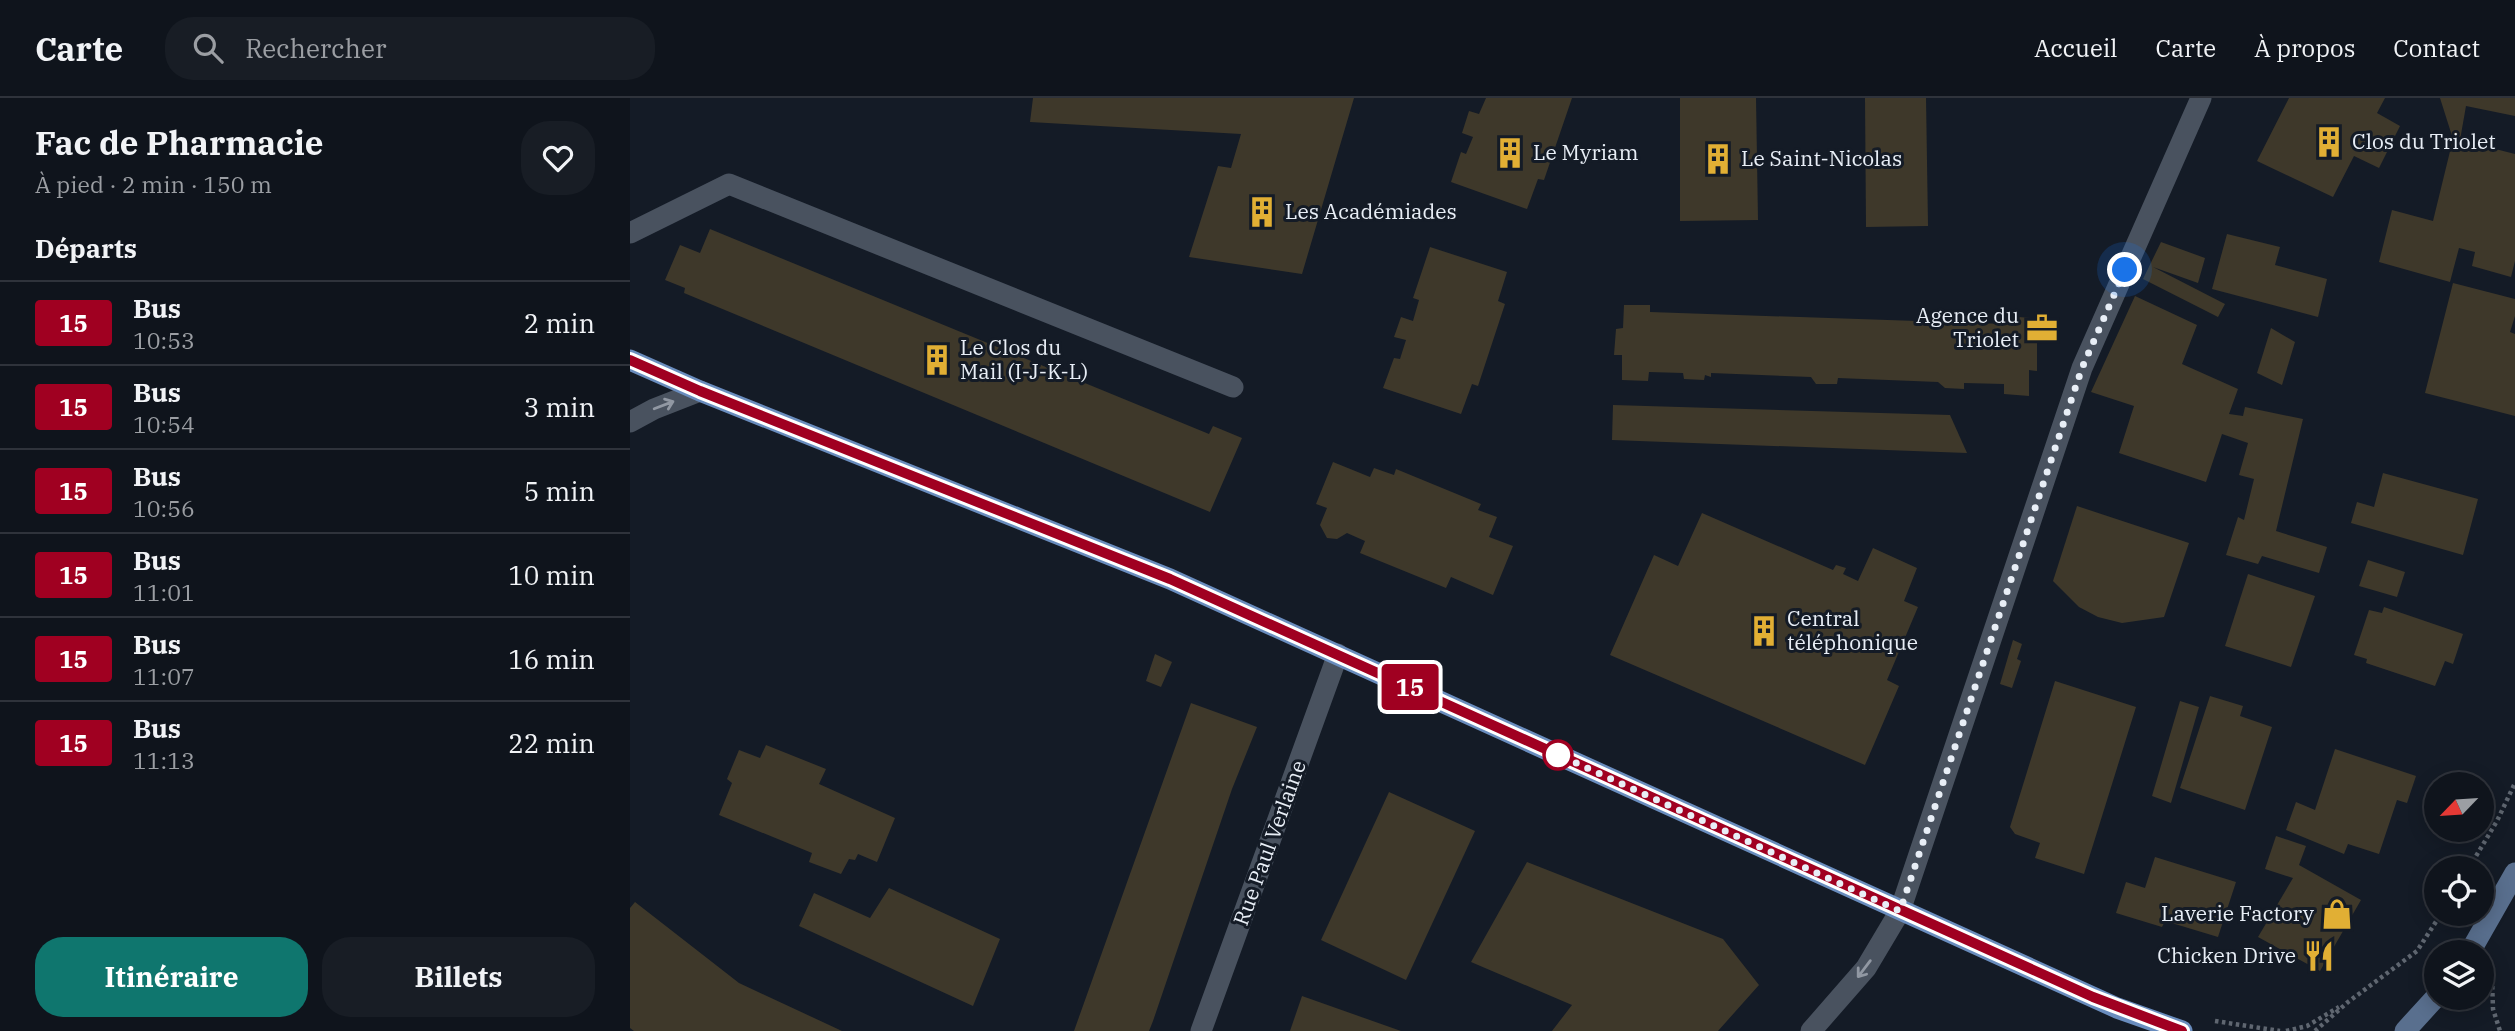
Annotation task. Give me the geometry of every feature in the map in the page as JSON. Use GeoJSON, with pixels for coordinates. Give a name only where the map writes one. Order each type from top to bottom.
{"type":"FeatureCollection","features":[{"type":"Feature","properties":{"kind":"main road"},"geometry":{"type":"LineString","coordinates":[[630,360],[700,391],[1170,579],[2117,1008],[2182,1031]]}},
{"type":"Feature","properties":{"kind":"main road"},"geometry":{"type":"LineString","coordinates":[[2477,940],[2515,873]]}},
{"type":"Feature","properties":{"kind":"main road"},"geometry":{"type":"LineString","coordinates":[[2405,1031],[2424,1010]]}},
{"type":"Feature","properties":{"kind":"street"},"geometry":{"type":"LineString","coordinates":[[1811,1031],[1866,968],[1900,911],[2082,368],[2201,98]]}},
{"type":"Feature","properties":{"kind":"street"},"geometry":{"type":"LineString","coordinates":[[630,233],[729,184],[1233,387]]}},
{"type":"Feature","properties":{"kind":"street"},"geometry":{"type":"LineString","coordinates":[[630,422],[654,409],[700,391]]}},
{"type":"Feature","properties":{"kind":"street","name":"Rue Paul Verlaine"},"geometry":{"type":"LineString","coordinates":[[1201,1031],[1338,654]]}},
{"type":"Feature","properties":{"kind":"path"},"geometry":{"type":"LineString","coordinates":[[2476,856],[2515,783]]}},
{"type":"Feature","properties":{"kind":"path"},"geometry":{"type":"LineString","coordinates":[[2315,1031],[2348,1002],[2417,951],[2433,926]]}},
{"type":"Feature","properties":{"kind":"path"},"geometry":{"type":"LineString","coordinates":[[2286,1031],[2307,1026],[2348,1002]]}},
{"type":"Feature","properties":{"kind":"path"},"geometry":{"type":"LineString","coordinates":[[2493,1010],[2500,1031]]}},
{"type":"Feature","properties":{"kind":"building","name":"Les Académiades"},"geometry":{"type":"Polygon","coordinates":[[[1033,98],[1354,98],[1302,274],[1189,257],[1218,166],[1231,168],[1241,134],[1030,122],[1033,98]]]}},
{"type":"Feature","properties":{"kind":"building","name":"Le Myriam"},"geometry":{"type":"Polygon","coordinates":[[[1486,98],[1572,98],[1544,180],[1538,179],[1527,209],[1451,182],[1461,152],[1466,154],[1473,137],[1462,133],[1469,111],[1479,114],[1486,98]]]}},
{"type":"Feature","properties":{"kind":"building","name":"Le Saint-Nicolas"},"geometry":{"type":"Polygon","coordinates":[[[1680,98],[1756,98],[1758,220],[1680,221],[1680,98]]]}},
{"type":"Feature","properties":{"kind":"building"},"geometry":{"type":"Polygon","coordinates":[[[1865,98],[1926,98],[1928,226],[1866,227],[1865,98]]]}},
{"type":"Feature","properties":{"kind":"building","name":"Clos du Triolet"},"geometry":{"type":"Polygon","coordinates":[[[2289,98],[2385,98],[2377,113],[2400,126],[2379,168],[2354,156],[2333,197],[2257,161],[2289,98]]]}},
{"type":"Feature","properties":{"kind":"building"},"geometry":{"type":"Polygon","coordinates":[[[2440,98],[2515,98],[2515,116],[2466,106],[2460,140],[2515,154],[2515,261],[2511,277],[2472,266],[2475,252],[2459,248],[2450,282],[2379,262],[2392,210],[2433,221],[2453,139],[2440,98]]]}},
{"type":"Feature","properties":{"kind":"building","name":"Le Clos du Mail (I-J-K-L)"},"geometry":{"type":"Polygon","coordinates":[[[710,229],[1209,434],[1213,426],[1242,438],[1210,512],[684,293],[685,288],[665,280],[680,245],[700,253],[710,229]]]}},
{"type":"Feature","properties":{"kind":"building"},"geometry":{"type":"Polygon","coordinates":[[[2227,234],[2280,247],[2275,265],[2327,279],[2318,317],[2212,289],[2227,234]]]}},
{"type":"Feature","properties":{"kind":"building"},"geometry":{"type":"Polygon","coordinates":[[[2161,242],[2205,258],[2198,283],[2153,267],[2225,304],[2218,317],[2143,279],[2161,242]]]}},
{"type":"Feature","properties":{"kind":"building"},"geometry":{"type":"Polygon","coordinates":[[[1430,247],[1507,272],[1498,301],[1505,304],[1478,386],[1472,384],[1461,414],[1383,388],[1394,358],[1400,359],[1406,340],[1394,337],[1401,317],[1413,321],[1419,300],[1413,298],[1430,247]]]}},
{"type":"Feature","properties":{"kind":"building"},"geometry":{"type":"Polygon","coordinates":[[[2453,283],[2515,299],[2515,316],[2510,332],[2515,334],[2515,416],[2425,393],[2453,283]]]}},
{"type":"Feature","properties":{"kind":"building"},"geometry":{"type":"Polygon","coordinates":[[[2135,296],[2197,325],[2182,364],[2238,389],[2229,414],[2243,416],[2245,407],[2303,419],[2276,531],[2327,547],[2319,573],[2262,556],[2258,564],[2226,555],[2238,517],[2244,520],[2254,479],[2239,475],[2248,443],[2222,434],[2206,482],[2119,453],[2134,406],[2091,392],[2135,296]]]}},
{"type":"Feature","properties":{"kind":"building"},"geometry":{"type":"Polygon","coordinates":[[[1624,305],[1650,305],[1650,312],[2005,324],[2006,316],[2031,318],[2031,343],[2037,343],[2037,371],[2029,370],[2029,396],[2004,394],[2004,384],[1964,383],[1964,389],[1945,388],[1938,382],[1838,378],[1837,384],[1816,384],[1811,377],[1711,373],[1711,377],[1705,375],[1704,380],[1684,379],[1683,373],[1649,372],[1648,381],[1622,380],[1622,355],[1614,355],[1616,329],[1623,328],[1624,305]]]}},
{"type":"Feature","properties":{"kind":"building"},"geometry":{"type":"Polygon","coordinates":[[[2271,328],[2295,342],[2282,385],[2257,373],[2271,328]]]}},
{"type":"Feature","properties":{"kind":"building"},"geometry":{"type":"Polygon","coordinates":[[[1613,405],[1950,415],[1967,453],[1612,440],[1613,405]]]}},
{"type":"Feature","properties":{"kind":"building"},"geometry":{"type":"Polygon","coordinates":[[[1333,462],[1370,477],[1374,468],[1394,475],[1396,469],[1481,504],[1478,510],[1497,517],[1489,537],[1513,546],[1493,595],[1451,577],[1446,588],[1360,553],[1365,541],[1347,533],[1337,539],[1327,538],[1320,525],[1327,508],[1316,504],[1333,462]]]}},
{"type":"Feature","properties":{"kind":"building"},"geometry":{"type":"Polygon","coordinates":[[[2383,473],[2478,499],[2463,555],[2351,523],[2357,502],[2374,507],[2383,473]]]}},
{"type":"Feature","properties":{"kind":"building"},"geometry":{"type":"Polygon","coordinates":[[[2077,506],[2189,543],[2164,617],[2122,623],[2098,617],[2079,607],[2053,581],[2077,506]]]}},
{"type":"Feature","properties":{"kind":"building","name":"Central téléphonique"},"geometry":{"type":"Polygon","coordinates":[[[1702,513],[1833,570],[1836,565],[1846,568],[1843,574],[1858,581],[1873,548],[1917,568],[1904,601],[1918,607],[1887,680],[1899,686],[1865,765],[1610,655],[1654,555],[1678,566],[1702,513]]]}},
{"type":"Feature","properties":{"kind":"building"},"geometry":{"type":"Polygon","coordinates":[[[2368,560],[2405,572],[2397,597],[2359,586],[2368,560]]]}},
{"type":"Feature","properties":{"kind":"building"},"geometry":{"type":"Polygon","coordinates":[[[2248,574],[2315,596],[2291,667],[2225,646],[2248,574]]]}},
{"type":"Feature","properties":{"kind":"building"},"geometry":{"type":"Polygon","coordinates":[[[2384,607],[2463,634],[2453,664],[2445,661],[2435,686],[2366,663],[2367,659],[2354,655],[2369,610],[2382,613],[2384,607]]]}},
{"type":"Feature","properties":{"kind":"building"},"geometry":{"type":"Polygon","coordinates":[[[2013,640],[2022,644],[2017,659],[2021,661],[2012,688],[2000,684],[2013,640]]]}},
{"type":"Feature","properties":{"kind":"building"},"geometry":{"type":"Polygon","coordinates":[[[1155,654],[1172,662],[1161,687],[1146,681],[1155,654]]]}},
{"type":"Feature","properties":{"kind":"building"},"geometry":{"type":"Polygon","coordinates":[[[2055,681],[2136,707],[2084,874],[2035,858],[2040,843],[2015,834],[2010,827],[2055,681]]]}},
{"type":"Feature","properties":{"kind":"building"},"geometry":{"type":"Polygon","coordinates":[[[2210,696],[2243,706],[2240,716],[2272,727],[2245,810],[2180,788],[2210,696]]]}},
{"type":"Feature","properties":{"kind":"building"},"geometry":{"type":"Polygon","coordinates":[[[2180,701],[2199,707],[2171,803],[2152,796],[2180,701]]]}},
{"type":"Feature","properties":{"kind":"building"},"geometry":{"type":"Polygon","coordinates":[[[1191,703],[1257,727],[1232,789],[1153,1021],[1149,1031],[1074,1031],[1191,703]]]}},
{"type":"Feature","properties":{"kind":"building"},"geometry":{"type":"Polygon","coordinates":[[[766,745],[826,769],[819,784],[895,818],[877,862],[858,854],[855,860],[849,859],[841,874],[809,862],[812,853],[719,815],[732,783],[727,779],[739,750],[760,758],[766,745]]]}},
{"type":"Feature","properties":{"kind":"building"},"geometry":{"type":"Polygon","coordinates":[[[2335,749],[2416,776],[2407,803],[2397,800],[2379,854],[2348,844],[2344,854],[2286,830],[2296,802],[2315,810],[2335,749]]]}},
{"type":"Feature","properties":{"kind":"building"},"geometry":{"type":"Polygon","coordinates":[[[1389,792],[1475,831],[1406,980],[1321,940],[1389,792]]]}},
{"type":"Feature","properties":{"kind":"building"},"geometry":{"type":"Polygon","coordinates":[[[2276,836],[2306,846],[2299,865],[2361,900],[2320,971],[2258,937],[2293,878],[2265,869],[2276,836]]]}},
{"type":"Feature","properties":{"kind":"building"},"geometry":{"type":"Polygon","coordinates":[[[2155,857],[2236,882],[2218,937],[2165,921],[2162,927],[2116,913],[2126,882],[2145,888],[2155,857]]]}},
{"type":"Feature","properties":{"kind":"building"},"geometry":{"type":"Polygon","coordinates":[[[1527,862],[1723,939],[1759,985],[1718,1031],[1552,1031],[1572,1005],[1471,962],[1527,862]]]}},
{"type":"Feature","properties":{"kind":"building"},"geometry":{"type":"Polygon","coordinates":[[[889,888],[1000,939],[973,1006],[799,926],[814,893],[870,918],[889,888]]]}},
{"type":"Feature","properties":{"kind":"building"},"geometry":{"type":"Polygon","coordinates":[[[635,902],[739,983],[842,1031],[634,1031],[630,1028],[630,908],[635,902]]]}},
{"type":"Feature","properties":{"kind":"building"},"geometry":{"type":"Polygon","coordinates":[[[1302,996],[1401,1031],[1290,1031],[1302,996]]]}},
{"type":"Feature","properties":{"kind":"bus line","name":"15"},"geometry":{"type":"LineString","coordinates":[[630,360],[700,391],[1170,579],[2117,1008],[2182,1031]]}},
{"type":"Feature","properties":{"kind":"place","name":"Clos du Triolet"},"geometry":{"type":"Point","coordinates":[2329,142]}},
{"type":"Feature","properties":{"kind":"place","name":"Le Myriam"},"geometry":{"type":"Point","coordinates":[1510,153]}},
{"type":"Feature","properties":{"kind":"place","name":"Le Saint-Nicolas"},"geometry":{"type":"Point","coordinates":[1718,159]}},
{"type":"Feature","properties":{"kind":"place","name":"Les Académiades"},"geometry":{"type":"Point","coordinates":[1262,212]}},
{"type":"Feature","properties":{"kind":"place","name":"Agence du Triolet"},"geometry":{"type":"Point","coordinates":[2042,328]}},
{"type":"Feature","properties":{"kind":"place","name":"Le Clos du Mail (I-J-K-L)"},"geometry":{"type":"Point","coordinates":[937,360]}},
{"type":"Feature","properties":{"kind":"place","name":"Central téléphonique"},"geometry":{"type":"Point","coordinates":[1764,631]}},
{"type":"Feature","properties":{"kind":"place","name":"Laverie Factory"},"geometry":{"type":"Point","coordinates":[2337,914]}},
{"type":"Feature","properties":{"kind":"place","name":"Chicken Drive"},"geometry":{"type":"Point","coordinates":[2319,956]}},
{"type":"Feature","properties":{"kind":"route"},"geometry":{"type":"LineString","coordinates":[[1558,755],[1550,751],[1900,911],[2082,368],[2125,270]]}}]}
